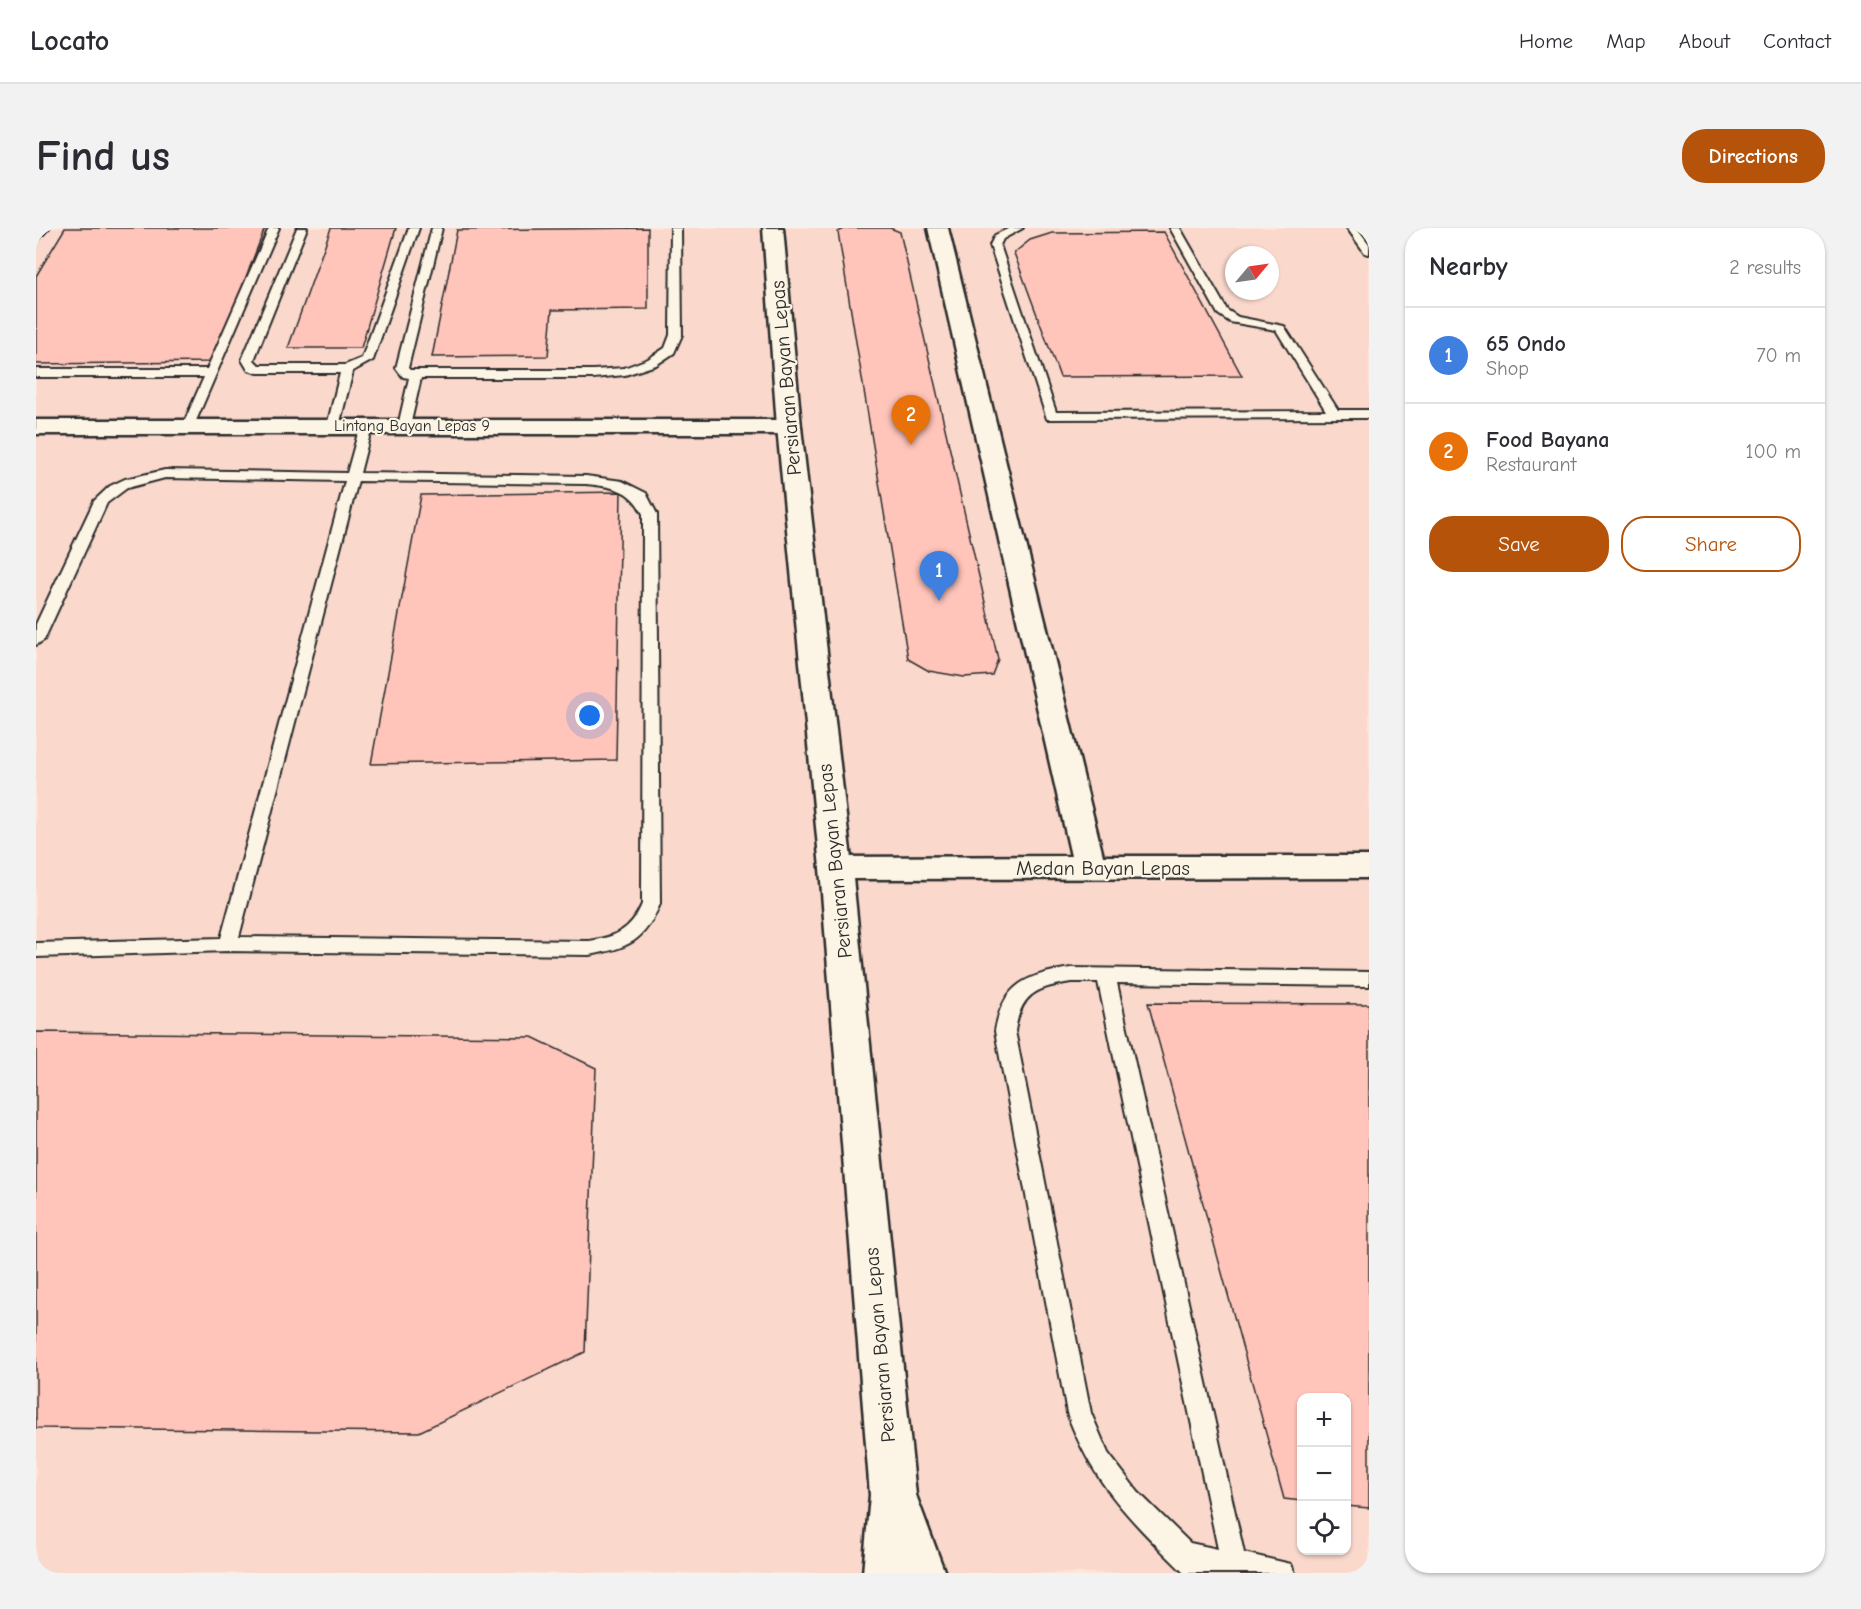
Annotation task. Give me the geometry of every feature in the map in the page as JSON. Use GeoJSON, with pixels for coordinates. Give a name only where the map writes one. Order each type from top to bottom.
{"type":"FeatureCollection","features":[{"type":"Feature","properties":{"kind":"street","name":"Persiaran Bayan Lepas"},"geometry":{"type":"LineString","coordinates":[[773,228],[789,427],[836,868],[894,1495]]}},
{"type":"Feature","properties":{"kind":"street"},"geometry":{"type":"LineString","coordinates":[[938,228],[1090,868]]}},
{"type":"Feature","properties":{"kind":"street","name":"Lintang Bayan Lepas 9"},"geometry":{"type":"LineString","coordinates":[[36,426],[789,427]]}},
{"type":"Feature","properties":{"kind":"street","name":"Medan Bayan Lepas"},"geometry":{"type":"LineString","coordinates":[[836,868],[1369,867]]}},
{"type":"Feature","properties":{"kind":"street"},"geometry":{"type":"LineString","coordinates":[[886,1573],[894,1495]]}},
{"type":"Feature","properties":{"kind":"street"},"geometry":{"type":"LineString","coordinates":[[894,1495],[922,1573]]}},
{"type":"Feature","properties":{"kind":"lane"},"geometry":{"type":"LineString","coordinates":[[36,239],[44,228]]}},
{"type":"Feature","properties":{"kind":"lane"},"geometry":{"type":"LineString","coordinates":[[188,427],[274,228]]}},
{"type":"Feature","properties":{"kind":"lane"},"geometry":{"type":"LineString","coordinates":[[302,228],[248,360],[252,367],[258,369],[347,369],[367,360],[414,228]]}},
{"type":"Feature","properties":{"kind":"lane"},"geometry":{"type":"LineString","coordinates":[[437,228],[402,368],[407,374],[593,374],[625,371],[652,362],[670,350],[676,335],[676,228]]}},
{"type":"Feature","properties":{"kind":"lane"},"geometry":{"type":"LineString","coordinates":[[1018,228],[999,237],[995,245],[1051,416],[1369,414]]}},
{"type":"Feature","properties":{"kind":"lane"},"geometry":{"type":"LineString","coordinates":[[1174,228],[1222,312],[1233,319],[1264,323],[1280,328],[1334,414]]}},
{"type":"Feature","properties":{"kind":"lane"},"geometry":{"type":"LineString","coordinates":[[1352,228],[1369,251]]}},
{"type":"Feature","properties":{"kind":"lane"},"geometry":{"type":"LineString","coordinates":[[333,426],[347,369]]}},
{"type":"Feature","properties":{"kind":"lane"},"geometry":{"type":"LineString","coordinates":[[36,374],[211,374]]}},
{"type":"Feature","properties":{"kind":"lane"},"geometry":{"type":"LineString","coordinates":[[404,426],[416,375]]}},
{"type":"Feature","properties":{"kind":"lane"},"geometry":{"type":"LineString","coordinates":[[228,944],[366,426]]}},
{"type":"Feature","properties":{"kind":"lane"},"geometry":{"type":"LineString","coordinates":[[36,640],[101,501],[115,487],[138,477],[165,474],[586,480],[617,484],[641,496],[650,514],[651,904],[643,926],[620,942],[589,948],[228,944],[36,950]]}},
{"type":"Feature","properties":{"kind":"lane"},"geometry":{"type":"LineString","coordinates":[[1202,1573],[1104,1471],[1088,1442],[1079,1413],[1005,1031],[1007,1009],[1020,991],[1043,979],[1071,975],[1369,979]]}},
{"type":"Feature","properties":{"kind":"lane"},"geometry":{"type":"LineString","coordinates":[[1106,976],[1234,1565]]}},
{"type":"Feature","properties":{"kind":"lane"},"geometry":{"type":"LineString","coordinates":[[1184,1555],[1282,1573]]}},
{"type":"Feature","properties":{"kind":"shaded area"},"geometry":{"type":"Polygon","coordinates":[[[36,228],[1369,228],[1369,1573],[36,1573],[36,228]]]}},
{"type":"Feature","properties":{"kind":"building"},"geometry":{"type":"Polygon","coordinates":[[[65,228],[265,228],[213,362],[36,364],[36,276],[65,228]]]}},
{"type":"Feature","properties":{"kind":"building"},"geometry":{"type":"Polygon","coordinates":[[[331,228],[396,228],[361,348],[288,348],[331,228]]]}},
{"type":"Feature","properties":{"kind":"building"},"geometry":{"type":"Polygon","coordinates":[[[648,228],[648,309],[552,310],[548,356],[432,357],[457,230],[648,228]]]}},
{"type":"Feature","properties":{"kind":"building"},"geometry":{"type":"Polygon","coordinates":[[[846,228],[890,228],[900,232],[998,659],[992,675],[964,677],[929,671],[908,659],[838,232],[846,228]]]}},
{"type":"Feature","properties":{"kind":"building"},"geometry":{"type":"Polygon","coordinates":[[[1164,232],[1242,376],[1060,377],[1014,253],[1030,240],[1052,233],[1164,232]]]}},
{"type":"Feature","properties":{"kind":"building"},"geometry":{"type":"Polygon","coordinates":[[[621,492],[616,760],[371,764],[421,495],[621,492]]]}},
{"type":"Feature","properties":{"kind":"building"},"geometry":{"type":"Polygon","coordinates":[[[1148,1003],[1369,1004],[1369,1508],[1351,1506],[1351,1393],[1297,1393],[1297,1500],[1284,1499],[1148,1003]]]}},
{"type":"Feature","properties":{"kind":"building"},"geometry":{"type":"Polygon","coordinates":[[[36,1032],[532,1037],[596,1068],[585,1352],[419,1432],[36,1428],[36,1032]]]}},
{"type":"Feature","properties":{"kind":"place","name":"Food Bayana"},"geometry":{"type":"Point","coordinates":[911,445]}},
{"type":"Feature","properties":{"kind":"place","name":"65 Ondo"},"geometry":{"type":"Point","coordinates":[939,601]}}]}
